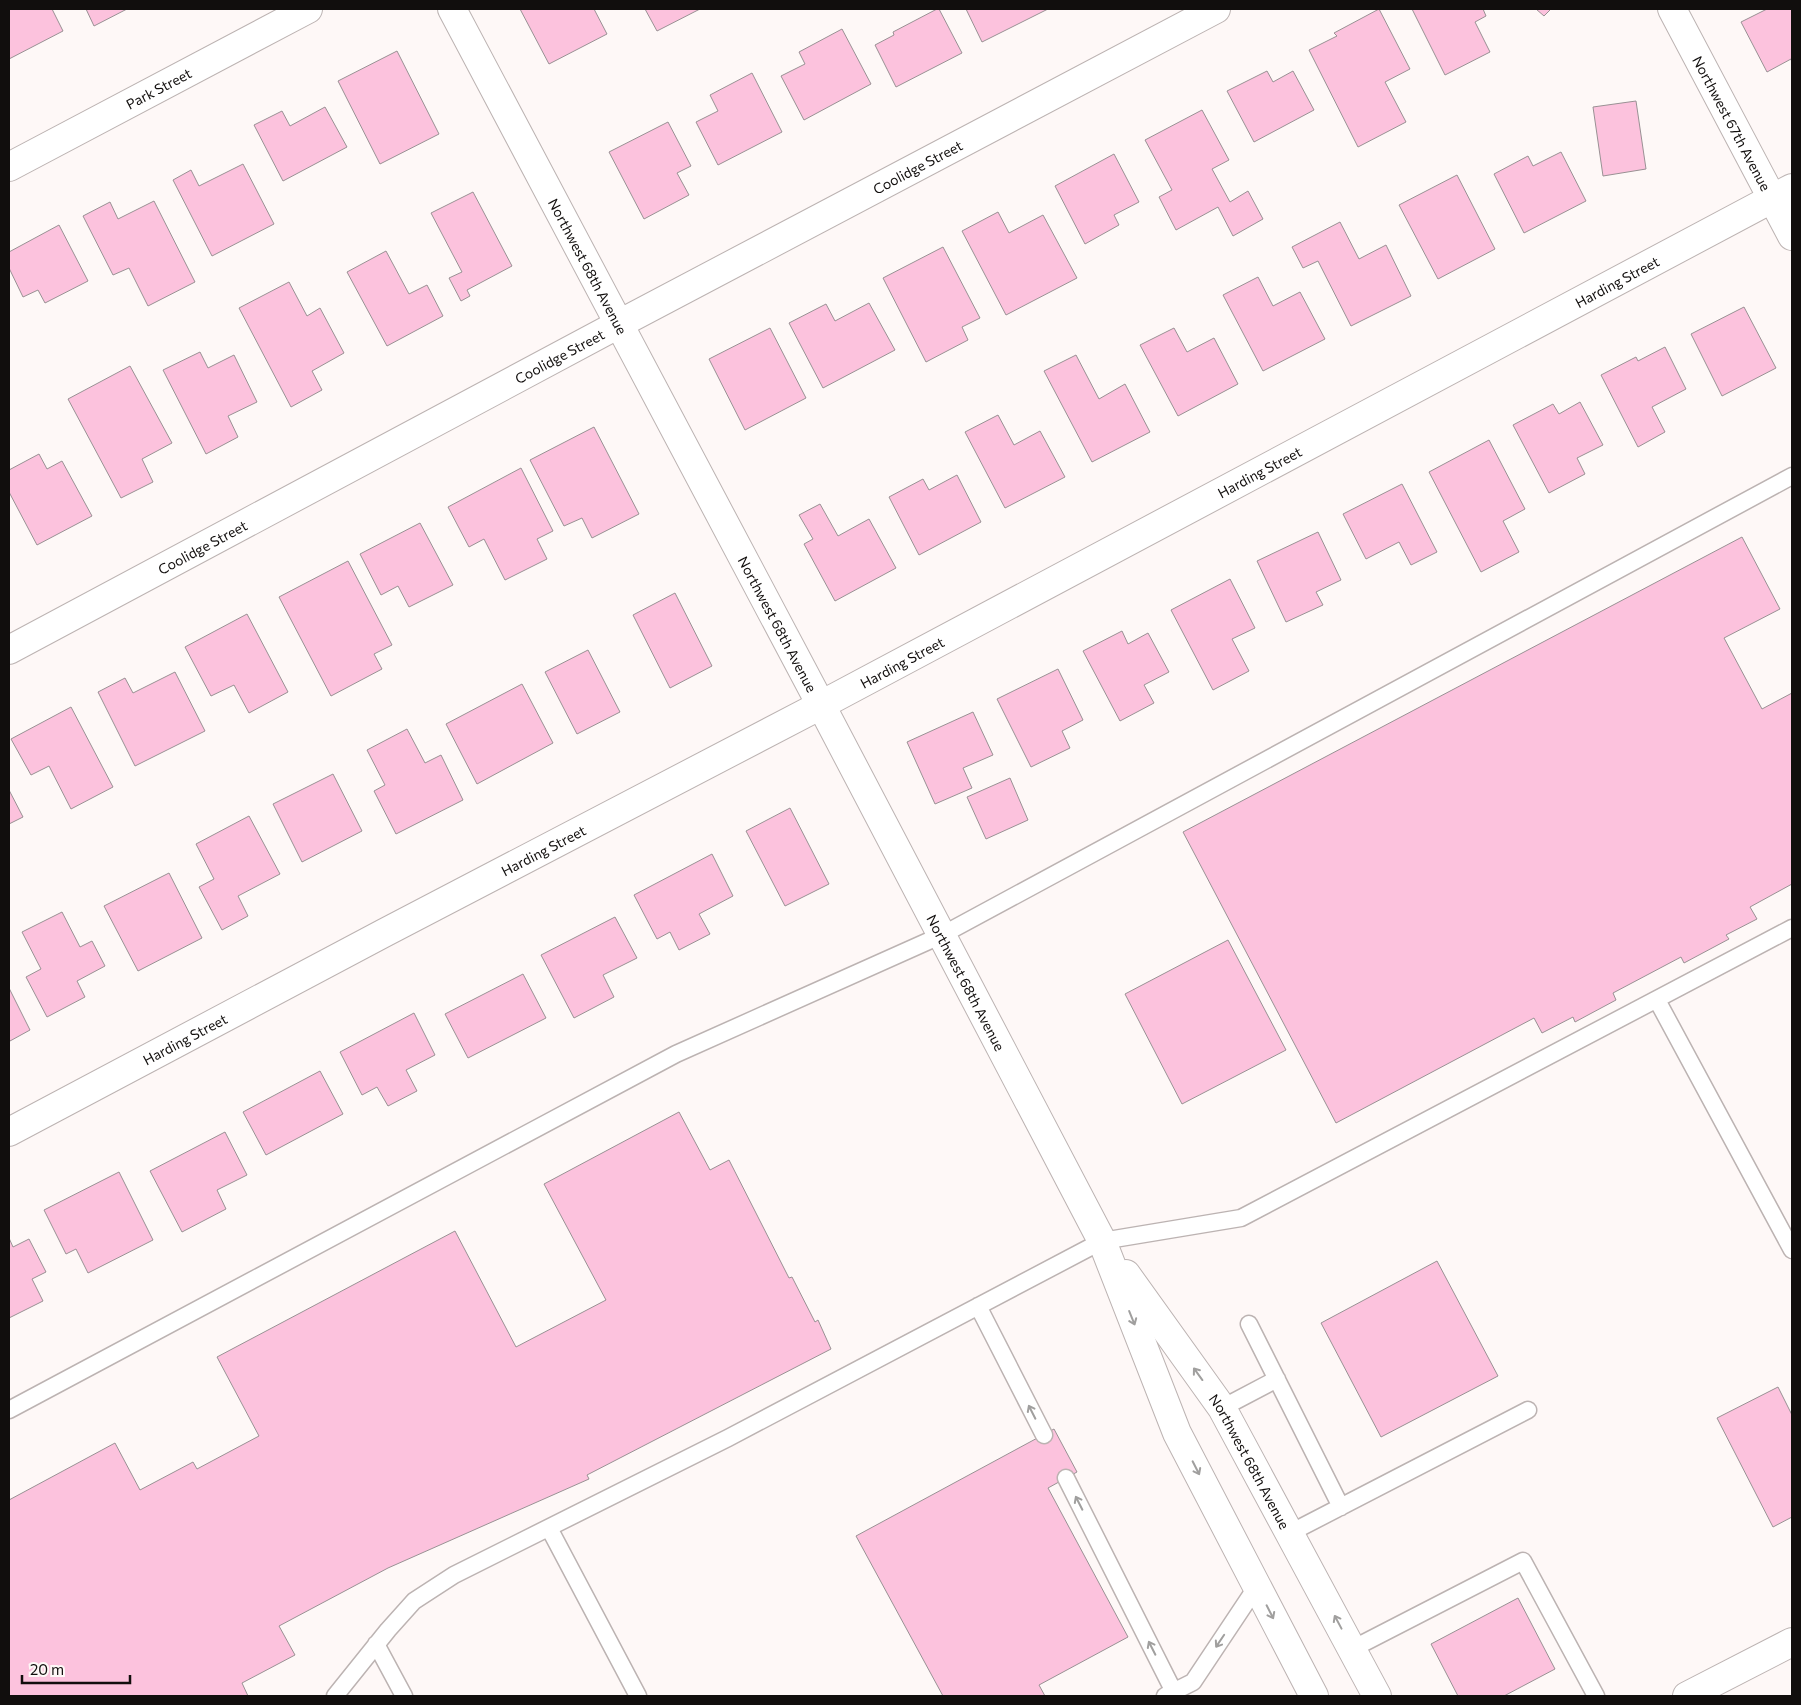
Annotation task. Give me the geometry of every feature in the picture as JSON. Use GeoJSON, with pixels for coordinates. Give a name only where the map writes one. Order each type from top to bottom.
{"type":"FeatureCollection","features":[{"type":"Feature","properties":{"kind":"street","name":"Park Street"},"geometry":{"type":"LineString","coordinates":[[9,167],[308,9]]}},
{"type":"Feature","properties":{"kind":"street","name":"Northwest 68th Avenue"},"geometry":{"type":"LineString","coordinates":[[452,9],[821,705],[1102,1241],[1178,1433],[1314,1696]]}},
{"type":"Feature","properties":{"kind":"street","name":"Coolidge Street"},"geometry":{"type":"LineString","coordinates":[[9,650],[619,324],[1216,9]]}},
{"type":"Feature","properties":{"kind":"street","name":"Northwest 67th Avenue"},"geometry":{"type":"LineString","coordinates":[[1672,9],[1782,193],[1792,236]]}},
{"type":"Feature","properties":{"kind":"street","name":"Harding Street"},"geometry":{"type":"LineString","coordinates":[[9,1132],[392,928],[821,705],[1782,193]]}},
{"type":"Feature","properties":{"kind":"street","name":"Northwest 68th Avenue"},"geometry":{"type":"LineString","coordinates":[[1102,1241],[1222,1408],[1377,1696]]}},
{"type":"Feature","properties":{"kind":"street"},"geometry":{"type":"LineString","coordinates":[[1687,1696],[1792,1642]]}},
{"type":"Feature","properties":{"kind":"lane"},"geometry":{"type":"LineString","coordinates":[[9,1410],[676,1054],[942,935],[1792,476]]}},
{"type":"Feature","properties":{"kind":"lane"},"geometry":{"type":"LineString","coordinates":[[335,1696],[376,1644],[414,1601],[454,1576],[728,1438],[1102,1241],[1241,1218],[1792,928]]}},
{"type":"Feature","properties":{"kind":"lane"},"geometry":{"type":"LineString","coordinates":[[1657,1000],[1792,1250]]}},
{"type":"Feature","properties":{"kind":"lane"},"geometry":{"type":"LineString","coordinates":[[978,1306],[1044,1435]]}},
{"type":"Feature","properties":{"kind":"lane"},"geometry":{"type":"LineString","coordinates":[[1249,1324],[1342,1507]]}},
{"type":"Feature","properties":{"kind":"lane"},"geometry":{"type":"LineString","coordinates":[[1222,1408],[1277,1379]]}},
{"type":"Feature","properties":{"kind":"lane"},"geometry":{"type":"LineString","coordinates":[[1290,1533],[1528,1410]]}},
{"type":"Feature","properties":{"kind":"lane"},"geometry":{"type":"LineString","coordinates":[[1066,1478],[1170,1694],[1193,1682],[1257,1586]]}},
{"type":"Feature","properties":{"kind":"lane"},"geometry":{"type":"LineString","coordinates":[[549,1528],[638,1696]]}},
{"type":"Feature","properties":{"kind":"lane"},"geometry":{"type":"LineString","coordinates":[[1352,1649],[1523,1561],[1596,1696]]}},
{"type":"Feature","properties":{"kind":"lane"},"geometry":{"type":"LineString","coordinates":[[376,1644],[404,1696]]}},
{"type":"Feature","properties":{"kind":"building"},"geometry":{"type":"Polygon","coordinates":[[[9,9],[52,9],[63,31],[9,59],[9,9]]]}},
{"type":"Feature","properties":{"kind":"building"},"geometry":{"type":"Polygon","coordinates":[[[86,9],[127,9],[94,26],[86,9]]]}},
{"type":"Feature","properties":{"kind":"building"},"geometry":{"type":"Polygon","coordinates":[[[520,9],[594,9],[607,34],[549,64],[520,9]]]}},
{"type":"Feature","properties":{"kind":"building"},"geometry":{"type":"Polygon","coordinates":[[[645,9],[700,9],[657,31],[645,9]]]}},
{"type":"Feature","properties":{"kind":"building"},"geometry":{"type":"Polygon","coordinates":[[[939,9],[962,53],[896,87],[875,45],[894,35],[893,32],[939,9]]]}},
{"type":"Feature","properties":{"kind":"building"},"geometry":{"type":"Polygon","coordinates":[[[966,9],[1048,9],[982,42],[966,9]]]}},
{"type":"Feature","properties":{"kind":"building"},"geometry":{"type":"Polygon","coordinates":[[[1379,9],[1410,69],[1385,82],[1406,122],[1358,147],[1309,50],[1337,36],[1334,33],[1379,9]]]}},
{"type":"Feature","properties":{"kind":"building"},"geometry":{"type":"Polygon","coordinates":[[[1412,9],[1483,9],[1486,16],[1475,22],[1490,52],[1445,75],[1412,9]]]}},
{"type":"Feature","properties":{"kind":"building"},"geometry":{"type":"Polygon","coordinates":[[[1536,9],[1551,9],[1544,16],[1536,9]]]}},
{"type":"Feature","properties":{"kind":"building"},"geometry":{"type":"Polygon","coordinates":[[[1767,9],[1792,9],[1792,63],[1791,59],[1767,72],[1741,22],[1767,9]]]}},
{"type":"Feature","properties":{"kind":"building"},"geometry":{"type":"Polygon","coordinates":[[[842,29],[871,84],[804,120],[781,76],[805,64],[799,52],[842,29]]]}},
{"type":"Feature","properties":{"kind":"building"},"geometry":{"type":"Polygon","coordinates":[[[397,51],[439,134],[380,164],[338,81],[397,51]]]}},
{"type":"Feature","properties":{"kind":"building"},"geometry":{"type":"Polygon","coordinates":[[[1267,71],[1273,82],[1293,71],[1314,110],[1254,142],[1227,91],[1267,71]]]}},
{"type":"Feature","properties":{"kind":"building"},"geometry":{"type":"Polygon","coordinates":[[[752,73],[782,132],[718,165],[696,122],[718,111],[710,95],[752,73]]]}},
{"type":"Feature","properties":{"kind":"building"},"geometry":{"type":"Polygon","coordinates":[[[1636,101],[1646,169],[1603,176],[1593,107],[1636,101]]]}},
{"type":"Feature","properties":{"kind":"building"},"geometry":{"type":"Polygon","coordinates":[[[325,107],[347,147],[283,181],[254,125],[282,111],[290,126],[325,107]]]}},
{"type":"Feature","properties":{"kind":"building"},"geometry":{"type":"Polygon","coordinates":[[[1202,110],[1229,160],[1212,169],[1230,202],[1248,191],[1263,219],[1233,236],[1218,207],[1176,230],[1159,197],[1172,190],[1145,140],[1202,110]]]}},
{"type":"Feature","properties":{"kind":"building"},"geometry":{"type":"Polygon","coordinates":[[[668,122],[691,166],[677,173],[689,195],[644,219],[609,152],[668,122]]]}},
{"type":"Feature","properties":{"kind":"building"},"geometry":{"type":"Polygon","coordinates":[[[1561,152],[1586,201],[1524,233],[1494,174],[1528,156],[1533,166],[1561,152]]]}},
{"type":"Feature","properties":{"kind":"building"},"geometry":{"type":"Polygon","coordinates":[[[1114,154],[1139,202],[1114,215],[1119,225],[1085,244],[1055,186],[1114,154]]]}},
{"type":"Feature","properties":{"kind":"building"},"geometry":{"type":"Polygon","coordinates":[[[243,164],[274,224],[212,256],[173,180],[191,170],[199,186],[243,164]]]}},
{"type":"Feature","properties":{"kind":"building"},"geometry":{"type":"Polygon","coordinates":[[[1457,175],[1495,249],[1438,279],[1399,205],[1457,175]]]}},
{"type":"Feature","properties":{"kind":"building"},"geometry":{"type":"Polygon","coordinates":[[[473,192],[512,266],[467,290],[470,296],[461,301],[449,278],[462,272],[431,213],[473,192]]]}},
{"type":"Feature","properties":{"kind":"building"},"geometry":{"type":"Polygon","coordinates":[[[154,201],[195,282],[148,306],[129,268],[113,275],[83,216],[110,202],[118,219],[154,201]]]}},
{"type":"Feature","properties":{"kind":"building"},"geometry":{"type":"Polygon","coordinates":[[[998,212],[1009,233],[1043,215],[1077,278],[1006,315],[962,231],[998,212]]]}},
{"type":"Feature","properties":{"kind":"building"},"geometry":{"type":"Polygon","coordinates":[[[1340,222],[1359,259],[1386,245],[1411,296],[1351,326],[1318,261],[1303,268],[1292,247],[1340,222]]]}},
{"type":"Feature","properties":{"kind":"building"},"geometry":{"type":"Polygon","coordinates":[[[59,225],[88,281],[45,303],[38,290],[23,297],[9,268],[9,252],[59,225]]]}},
{"type":"Feature","properties":{"kind":"building"},"geometry":{"type":"Polygon","coordinates":[[[943,247],[980,318],[962,327],[968,340],[926,362],[883,278],[943,247]]]}},
{"type":"Feature","properties":{"kind":"building"},"geometry":{"type":"Polygon","coordinates":[[[386,251],[409,294],[427,285],[443,316],[387,346],[347,272],[386,251]]]}},
{"type":"Feature","properties":{"kind":"building"},"geometry":{"type":"Polygon","coordinates":[[[1258,277],[1273,306],[1300,292],[1325,339],[1263,371],[1223,295],[1258,277]]]}},
{"type":"Feature","properties":{"kind":"building"},"geometry":{"type":"Polygon","coordinates":[[[289,282],[307,316],[320,308],[344,353],[312,371],[322,390],[291,407],[239,308],[289,282]]]}},
{"type":"Feature","properties":{"kind":"building"},"geometry":{"type":"Polygon","coordinates":[[[869,303],[895,350],[823,388],[789,323],[826,304],[835,321],[869,303]]]}},
{"type":"Feature","properties":{"kind":"building"},"geometry":{"type":"Polygon","coordinates":[[[1744,307],[1776,368],[1722,396],[1691,334],[1744,307]]]}},
{"type":"Feature","properties":{"kind":"building"},"geometry":{"type":"Polygon","coordinates":[[[770,328],[806,398],[745,430],[709,359],[770,328]]]}},
{"type":"Feature","properties":{"kind":"building"},"geometry":{"type":"Polygon","coordinates":[[[1174,328],[1187,352],[1214,338],[1238,384],[1178,416],[1140,345],[1174,328]]]}},
{"type":"Feature","properties":{"kind":"building"},"geometry":{"type":"Polygon","coordinates":[[[1665,347],[1686,389],[1652,407],[1665,432],[1638,447],[1601,375],[1636,357],[1638,361],[1665,347]]]}},
{"type":"Feature","properties":{"kind":"building"},"geometry":{"type":"Polygon","coordinates":[[[200,352],[208,368],[234,355],[257,402],[228,416],[238,437],[206,454],[163,370],[200,352]]]}},
{"type":"Feature","properties":{"kind":"building"},"geometry":{"type":"Polygon","coordinates":[[[1076,355],[1099,399],[1125,384],[1150,432],[1092,462],[1044,371],[1076,355]]]}},
{"type":"Feature","properties":{"kind":"building"},"geometry":{"type":"Polygon","coordinates":[[[130,366],[172,443],[142,459],[153,482],[121,498],[68,399],[130,366]]]}},
{"type":"Feature","properties":{"kind":"building"},"geometry":{"type":"Polygon","coordinates":[[[1580,402],[1603,445],[1577,458],[1585,474],[1549,493],[1513,425],[1553,404],[1559,414],[1580,402]]]}},
{"type":"Feature","properties":{"kind":"building"},"geometry":{"type":"Polygon","coordinates":[[[998,415],[1014,445],[1040,431],[1065,477],[1005,508],[965,432],[998,415]]]}},
{"type":"Feature","properties":{"kind":"building"},"geometry":{"type":"Polygon","coordinates":[[[594,427],[639,514],[592,538],[582,518],[564,526],[530,460],[594,427]]]}},
{"type":"Feature","properties":{"kind":"building"},"geometry":{"type":"Polygon","coordinates":[[[1489,440],[1525,509],[1503,521],[1519,552],[1481,572],[1429,472],[1489,440]]]}},
{"type":"Feature","properties":{"kind":"building"},"geometry":{"type":"Polygon","coordinates":[[[39,454],[47,469],[62,461],[92,516],[37,545],[9,492],[9,470],[39,454]]]}},
{"type":"Feature","properties":{"kind":"building"},"geometry":{"type":"Polygon","coordinates":[[[521,468],[553,531],[537,539],[547,559],[505,580],[484,539],[469,547],[448,507],[521,468]]]}},
{"type":"Feature","properties":{"kind":"building"},"geometry":{"type":"Polygon","coordinates":[[[957,475],[981,522],[919,555],[889,497],[923,479],[929,490],[957,475]]]}},
{"type":"Feature","properties":{"kind":"building"},"geometry":{"type":"Polygon","coordinates":[[[1402,484],[1437,552],[1411,565],[1399,542],[1366,559],[1343,514],[1402,484]]]}},
{"type":"Feature","properties":{"kind":"building"},"geometry":{"type":"Polygon","coordinates":[[[820,504],[838,536],[869,519],[896,568],[835,601],[804,544],[813,539],[799,515],[820,504]]]}},
{"type":"Feature","properties":{"kind":"building"},"geometry":{"type":"Polygon","coordinates":[[[420,523],[453,585],[409,607],[398,586],[381,595],[360,554],[420,523]]]}},
{"type":"Feature","properties":{"kind":"building"},"geometry":{"type":"Polygon","coordinates":[[[1318,532],[1341,580],[1316,592],[1323,605],[1286,622],[1257,561],[1318,532]]]}},
{"type":"Feature","properties":{"kind":"building"},"geometry":{"type":"Polygon","coordinates":[[[1742,537],[1780,609],[1724,638],[1762,709],[1792,693],[1792,884],[1750,907],[1757,919],[1726,935],[1729,939],[1684,963],[1681,957],[1613,993],[1616,1000],[1575,1022],[1573,1017],[1542,1033],[1534,1018],[1336,1123],[1183,832],[1742,537]]]}},
{"type":"Feature","properties":{"kind":"building"},"geometry":{"type":"Polygon","coordinates":[[[348,561],[392,645],[374,654],[382,669],[331,696],[279,597],[348,561]]]}},
{"type":"Feature","properties":{"kind":"building"},"geometry":{"type":"Polygon","coordinates":[[[1230,579],[1255,628],[1232,639],[1249,671],[1213,690],[1171,610],[1230,579]]]}},
{"type":"Feature","properties":{"kind":"building"},"geometry":{"type":"Polygon","coordinates":[[[675,593],[712,666],[670,688],[633,615],[675,593]]]}},
{"type":"Feature","properties":{"kind":"building"},"geometry":{"type":"Polygon","coordinates":[[[247,614],[288,692],[249,713],[234,685],[211,696],[185,647],[247,614]]]}},
{"type":"Feature","properties":{"kind":"building"},"geometry":{"type":"Polygon","coordinates":[[[1122,631],[1128,644],[1148,633],[1169,672],[1144,685],[1154,703],[1120,721],[1083,651],[1122,631]]]}},
{"type":"Feature","properties":{"kind":"building"},"geometry":{"type":"Polygon","coordinates":[[[588,650],[620,712],[577,734],[545,672],[588,650]]]}},
{"type":"Feature","properties":{"kind":"building"},"geometry":{"type":"Polygon","coordinates":[[[1058,669],[1083,720],[1062,731],[1070,748],[1031,767],[997,699],[1058,669]]]}},
{"type":"Feature","properties":{"kind":"building"},"geometry":{"type":"Polygon","coordinates":[[[175,672],[205,731],[135,766],[98,692],[125,678],[133,693],[175,672]]]}},
{"type":"Feature","properties":{"kind":"building"},"geometry":{"type":"Polygon","coordinates":[[[522,684],[553,743],[477,784],[446,724],[522,684]]]}},
{"type":"Feature","properties":{"kind":"building"},"geometry":{"type":"Polygon","coordinates":[[[71,707],[113,787],[71,809],[49,766],[31,775],[11,739],[71,707]]]}},
{"type":"Feature","properties":{"kind":"building"},"geometry":{"type":"Polygon","coordinates":[[[973,712],[993,755],[963,768],[972,788],[935,804],[907,742],[973,712]]]}},
{"type":"Feature","properties":{"kind":"building"},"geometry":{"type":"Polygon","coordinates":[[[407,729],[425,763],[441,755],[463,800],[396,834],[374,791],[385,785],[367,750],[407,729]]]}},
{"type":"Feature","properties":{"kind":"building"},"geometry":{"type":"Polygon","coordinates":[[[333,774],[362,831],[302,862],[273,804],[333,774]]]}},
{"type":"Feature","properties":{"kind":"building"},"geometry":{"type":"Polygon","coordinates":[[[1010,778],[1028,820],[986,839],[967,797],[1010,778]]]}},
{"type":"Feature","properties":{"kind":"building"},"geometry":{"type":"Polygon","coordinates":[[[9,790],[23,817],[9,824],[9,790]]]}},
{"type":"Feature","properties":{"kind":"building"},"geometry":{"type":"Polygon","coordinates":[[[790,808],[829,884],[785,906],[746,831],[790,808]]]}},
{"type":"Feature","properties":{"kind":"building"},"geometry":{"type":"Polygon","coordinates":[[[249,816],[280,874],[238,896],[248,916],[222,930],[199,887],[214,879],[196,844],[249,816]]]}},
{"type":"Feature","properties":{"kind":"building"},"geometry":{"type":"Polygon","coordinates":[[[712,854],[733,896],[699,914],[710,934],[679,950],[670,932],[657,939],[634,895],[712,854]]]}},
{"type":"Feature","properties":{"kind":"building"},"geometry":{"type":"Polygon","coordinates":[[[169,873],[202,938],[138,971],[104,906],[169,873]]]}},
{"type":"Feature","properties":{"kind":"building"},"geometry":{"type":"Polygon","coordinates":[[[62,912],[80,947],[92,941],[105,966],[77,981],[85,997],[47,1017],[26,977],[41,969],[22,932],[62,912]]]}},
{"type":"Feature","properties":{"kind":"building"},"geometry":{"type":"Polygon","coordinates":[[[615,917],[637,958],[603,975],[614,997],[574,1018],[541,955],[615,917]]]}},
{"type":"Feature","properties":{"kind":"building"},"geometry":{"type":"Polygon","coordinates":[[[1228,940],[1286,1050],[1182,1104],[1125,994],[1228,940]]]}},
{"type":"Feature","properties":{"kind":"building"},"geometry":{"type":"Polygon","coordinates":[[[523,974],[546,1018],[468,1058],[445,1014],[523,974]]]}},
{"type":"Feature","properties":{"kind":"building"},"geometry":{"type":"Polygon","coordinates":[[[9,988],[30,1030],[10,1041],[9,1039],[9,988]]]}},
{"type":"Feature","properties":{"kind":"building"},"geometry":{"type":"Polygon","coordinates":[[[414,1013],[435,1055],[406,1070],[417,1091],[388,1106],[377,1087],[362,1095],[340,1052],[414,1013]]]}},
{"type":"Feature","properties":{"kind":"building"},"geometry":{"type":"Polygon","coordinates":[[[320,1071],[343,1114],[266,1155],[243,1112],[320,1071]]]}},
{"type":"Feature","properties":{"kind":"building"},"geometry":{"type":"Polygon","coordinates":[[[679,1112],[710,1170],[729,1160],[789,1278],[792,1277],[815,1322],[818,1320],[831,1349],[587,1475],[589,1479],[388,1568],[279,1626],[295,1655],[242,1683],[248,1696],[9,1696],[9,1500],[115,1443],[140,1490],[193,1462],[197,1469],[259,1436],[217,1357],[455,1231],[516,1347],[606,1300],[544,1184],[679,1112]]]}},
{"type":"Feature","properties":{"kind":"building"},"geometry":{"type":"Polygon","coordinates":[[[225,1132],[247,1175],[217,1190],[226,1209],[182,1232],[150,1171],[225,1132]]]}},
{"type":"Feature","properties":{"kind":"building"},"geometry":{"type":"Polygon","coordinates":[[[119,1172],[153,1240],[88,1273],[76,1249],[66,1254],[44,1210],[119,1172]]]}},
{"type":"Feature","properties":{"kind":"building"},"geometry":{"type":"Polygon","coordinates":[[[9,1238],[13,1247],[29,1239],[46,1272],[32,1279],[43,1301],[9,1318],[9,1238]]]}},
{"type":"Feature","properties":{"kind":"building"},"geometry":{"type":"Polygon","coordinates":[[[1437,1261],[1498,1376],[1381,1437],[1321,1323],[1437,1261]]]}},
{"type":"Feature","properties":{"kind":"building"},"geometry":{"type":"Polygon","coordinates":[[[1778,1387],[1792,1415],[1792,1517],[1773,1527],[1717,1418],[1778,1387]]]}},
{"type":"Feature","properties":{"kind":"building"},"geometry":{"type":"Polygon","coordinates":[[[1054,1429],[1077,1472],[1048,1488],[1128,1637],[1039,1685],[1045,1696],[943,1696],[856,1536],[1054,1429]]]}},
{"type":"Feature","properties":{"kind":"building"},"geometry":{"type":"Polygon","coordinates":[[[1518,1598],[1555,1669],[1504,1696],[1458,1696],[1431,1644],[1518,1598]]]}}]}
